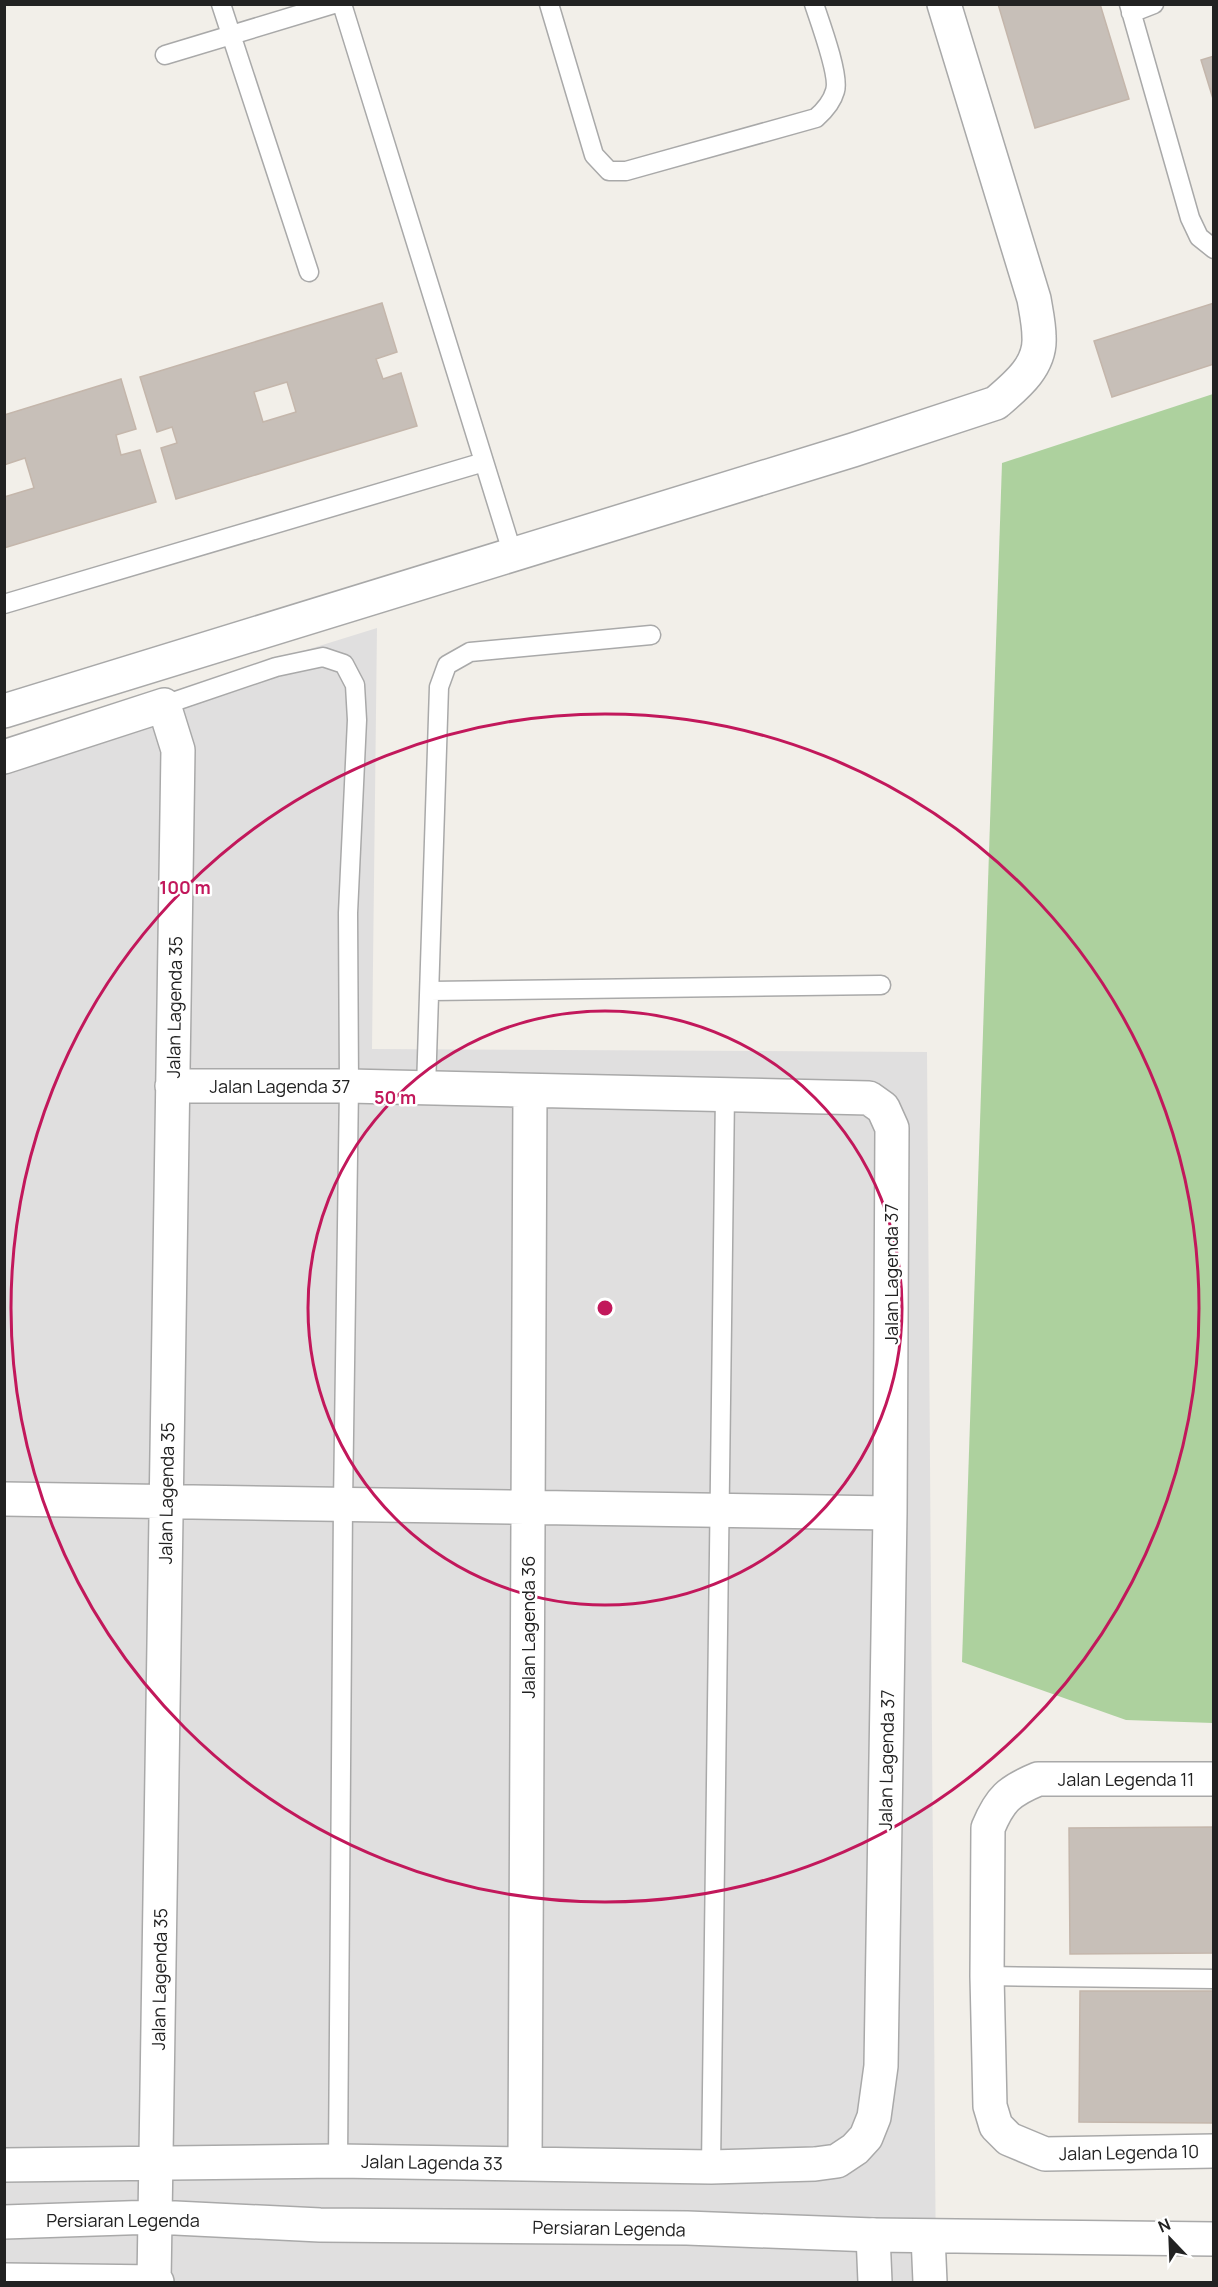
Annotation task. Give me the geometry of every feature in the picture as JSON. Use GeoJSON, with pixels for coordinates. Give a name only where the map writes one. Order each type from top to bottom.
{"type":"FeatureCollection","features":[{"type":"Feature","properties":{"kind":"street"},"geometry":{"type":"LineString","coordinates":[[4,711],[853,450],[996,403],[1032,368],[1040,340],[1034,299],[944,4]]}},
{"type":"Feature","properties":{"kind":"street"},"geometry":{"type":"LineString","coordinates":[[4,757],[164,705]]}},
{"type":"Feature","properties":{"kind":"street","name":"Jalan Lagenda 35"},"geometry":{"type":"LineString","coordinates":[[155,2282],[178,750],[164,705]]}},
{"type":"Feature","properties":{"kind":"street","name":"Jalan Lagenda 37"},"geometry":{"type":"LineString","coordinates":[[172,1086],[349,1086],[725,1093],[869,1098],[883,1108],[892,1128],[890,1513],[881,2066],[874,2117],[866,2137],[855,2149]]}},
{"type":"Feature","properties":{"kind":"street","name":"Jalan Lagenda 36"},"geometry":{"type":"LineString","coordinates":[[525,2164],[530,1090]]}},
{"type":"Feature","properties":{"kind":"street"},"geometry":{"type":"LineString","coordinates":[[4,1499],[890,1513]]}},
{"type":"Feature","properties":{"kind":"street","name":"Jalan Legenda 11"},"geometry":{"type":"LineString","coordinates":[[987,1976],[988,1828],[996,1809],[1006,1796],[1018,1787],[1038,1779],[1214,1779]]}},
{"type":"Feature","properties":{"kind":"street","name":"Jalan Legenda 10"},"geometry":{"type":"LineString","coordinates":[[987,1976],[990,2106],[996,2126],[1009,2139],[1045,2154],[1214,2151]]}},
{"type":"Feature","properties":{"kind":"street","name":"Jalan Lagenda 33"},"geometry":{"type":"LineString","coordinates":[[4,2165],[338,2161],[711,2167],[815,2164],[837,2161],[855,2149]]}},
{"type":"Feature","properties":{"kind":"street","name":"Persiaran Legenda"},"geometry":{"type":"LineString","coordinates":[[4,2222],[155,2217],[320,2225],[687,2228],[873,2235],[1214,2239]]}},
{"type":"Feature","properties":{"kind":"street"},"geometry":{"type":"LineString","coordinates":[[873,2235],[875,2283]]}},
{"type":"Feature","properties":{"kind":"street"},"geometry":{"type":"LineString","coordinates":[[928,2236],[930,2283]]}},
{"type":"Feature","properties":{"kind":"street"},"geometry":{"type":"LineString","coordinates":[[4,2280],[155,2282]]}},
{"type":"Feature","properties":{"kind":"lane"},"geometry":{"type":"LineString","coordinates":[[221,4],[309,272]]}},
{"type":"Feature","properties":{"kind":"lane"},"geometry":{"type":"LineString","coordinates":[[165,55],[334,4]]}},
{"type":"Feature","properties":{"kind":"lane"},"geometry":{"type":"LineString","coordinates":[[342,4],[513,555]]}},
{"type":"Feature","properties":{"kind":"lane"},"geometry":{"type":"LineString","coordinates":[[549,4],[594,155],[609,171],[626,171],[816,118],[826,108],[836,90],[833,69],[814,4]]}},
{"type":"Feature","properties":{"kind":"lane"},"geometry":{"type":"LineString","coordinates":[[1154,4],[1130,9],[1190,218],[1199,237],[1214,249]]}},
{"type":"Feature","properties":{"kind":"lane"},"geometry":{"type":"LineString","coordinates":[[4,604],[484,462]]}},
{"type":"Feature","properties":{"kind":"lane"},"geometry":{"type":"LineString","coordinates":[[426,1088],[439,687],[447,665],[470,652],[651,635]]}},
{"type":"Feature","properties":{"kind":"lane"},"geometry":{"type":"LineString","coordinates":[[164,705],[276,667],[323,657],[344,664],[355,685],[357,720],[348,913],[349,1086],[338,2161]]}},
{"type":"Feature","properties":{"kind":"lane"},"geometry":{"type":"LineString","coordinates":[[430,991],[880,986]]}},
{"type":"Feature","properties":{"kind":"lane"},"geometry":{"type":"LineString","coordinates":[[711,2167],[725,1093]]}},
{"type":"Feature","properties":{"kind":"lane"},"geometry":{"type":"LineString","coordinates":[[987,1976],[1214,1979]]}},
{"type":"Feature","properties":{"kind":"shaded area"},"geometry":{"type":"Polygon","coordinates":[[[377,628],[372,1049],[927,1052],[936,2282],[5,2282],[4,744],[377,628]]]}},
{"type":"Feature","properties":{"kind":"green space"},"geometry":{"type":"Polygon","coordinates":[[[1213,394],[1213,1723],[1126,1720],[962,1662],[1002,463],[1213,394]]]}},
{"type":"Feature","properties":{"kind":"building"},"geometry":{"type":"Polygon","coordinates":[[[998,4],[1100,4],[1129,99],[1035,128],[998,4]]]}},
{"type":"Feature","properties":{"kind":"building"},"geometry":{"type":"Polygon","coordinates":[[[1214,56],[1214,102],[1201,60],[1214,56]]]}},
{"type":"Feature","properties":{"kind":"building"},"geometry":{"type":"Polygon","coordinates":[[[382,303],[397,352],[376,359],[383,379],[401,373],[417,426],[176,499],[161,448],[177,443],[172,427],[157,432],[140,377],[382,303]],[[287,382],[254,392],[263,422],[296,412],[287,382]]]}},
{"type":"Feature","properties":{"kind":"building"},"geometry":{"type":"Polygon","coordinates":[[[1214,303],[1214,364],[1112,397],[1094,341],[1214,303]]]}},
{"type":"Feature","properties":{"kind":"building"},"geometry":{"type":"Polygon","coordinates":[[[121,379],[136,429],[116,435],[121,455],[140,450],[156,502],[4,548],[4,497],[34,488],[25,458],[4,465],[4,415],[121,379]]]}},
{"type":"Feature","properties":{"kind":"building"},"geometry":{"type":"Polygon","coordinates":[[[1214,1827],[1214,1953],[1070,1954],[1069,1828],[1214,1827]]]}},
{"type":"Feature","properties":{"kind":"building"},"geometry":{"type":"Polygon","coordinates":[[[1080,1991],[1214,1991],[1214,2123],[1079,2122],[1080,1991]]]}}]}
